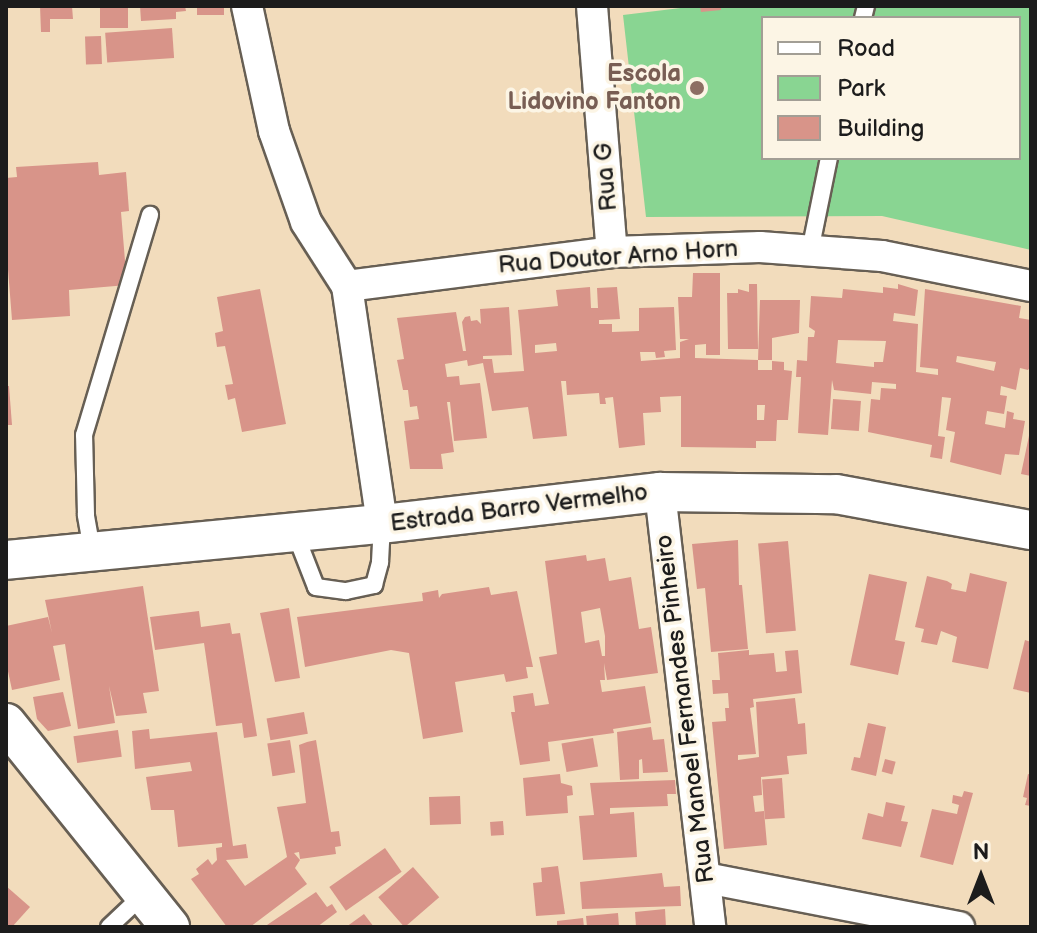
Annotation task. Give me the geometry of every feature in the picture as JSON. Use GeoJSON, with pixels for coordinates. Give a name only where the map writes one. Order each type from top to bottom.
{"type":"FeatureCollection","features":[{"type":"Feature","properties":{"kind":"street"},"geometry":{"type":"LineString","coordinates":[[247,6],[274,131],[306,222],[347,286],[382,524]]}},
{"type":"Feature","properties":{"kind":"street","name":"Rua G"},"geometry":{"type":"LineString","coordinates":[[592,6],[612,252]]}},
{"type":"Feature","properties":{"kind":"street","name":"Rua Doutor Arno Horn"},"geometry":{"type":"LineString","coordinates":[[347,286],[612,252],[760,247],[882,256],[1031,286]]}},
{"type":"Feature","properties":{"kind":"street","name":"Estrada Barro Vermelho"},"geometry":{"type":"LineString","coordinates":[[6,560],[382,524],[660,492],[836,494],[1031,530]]}},
{"type":"Feature","properties":{"kind":"street","name":"Rua Manoel Fernandes Pinheiro"},"geometry":{"type":"LineString","coordinates":[[660,492],[710,927]]}},
{"type":"Feature","properties":{"kind":"street"},"geometry":{"type":"LineString","coordinates":[[6,723],[170,927]]}},
{"type":"Feature","properties":{"kind":"street"},"geometry":{"type":"LineString","coordinates":[[706,878],[959,927]]}},
{"type":"Feature","properties":{"kind":"lane"},"geometry":{"type":"LineString","coordinates":[[810,251],[829,160]]}},
{"type":"Feature","properties":{"kind":"lane"},"geometry":{"type":"LineString","coordinates":[[92,550],[86,515],[84,435],[150,215]]}},
{"type":"Feature","properties":{"kind":"lane"},"geometry":{"type":"LineString","coordinates":[[294,532],[307,571],[316,587],[346,591],[374,585],[380,562],[382,524]]}},
{"type":"Feature","properties":{"kind":"lane"},"geometry":{"type":"LineString","coordinates":[[109,927],[144,894]]}},
{"type":"Feature","properties":{"kind":"green space","name":"Escola Lidovino Fanton"},"geometry":{"type":"Polygon","coordinates":[[[697,6],[1031,6],[1031,250],[882,216],[646,217],[623,15],[697,6]]]}},
{"type":"Feature","properties":{"kind":"building"},"geometry":{"type":"Polygon","coordinates":[[[40,6],[72,6],[73,19],[50,19],[50,32],[41,32],[40,6]]]}},
{"type":"Feature","properties":{"kind":"building"},"geometry":{"type":"Polygon","coordinates":[[[100,6],[128,6],[128,28],[100,28],[100,6]]]}},
{"type":"Feature","properties":{"kind":"building"},"geometry":{"type":"Polygon","coordinates":[[[140,6],[185,6],[186,11],[176,12],[176,19],[141,21],[140,6]]]}},
{"type":"Feature","properties":{"kind":"building"},"geometry":{"type":"Polygon","coordinates":[[[197,6],[224,6],[224,15],[197,15],[197,6]]]}},
{"type":"Feature","properties":{"kind":"building"},"geometry":{"type":"Polygon","coordinates":[[[700,6],[721,6],[721,10],[701,12],[700,6]]]}},
{"type":"Feature","properties":{"kind":"building"},"geometry":{"type":"Polygon","coordinates":[[[172,28],[174,58],[107,63],[105,33],[172,28]]]}},
{"type":"Feature","properties":{"kind":"building"},"geometry":{"type":"Polygon","coordinates":[[[101,36],[102,64],[86,65],[85,37],[101,36]]]}},
{"type":"Feature","properties":{"kind":"building"},"geometry":{"type":"Polygon","coordinates":[[[98,162],[99,175],[126,172],[129,211],[121,212],[127,285],[69,290],[70,316],[12,320],[6,244],[6,178],[17,177],[16,167],[98,162]]]}},
{"type":"Feature","properties":{"kind":"building"},"geometry":{"type":"Polygon","coordinates":[[[693,273],[720,273],[720,355],[706,355],[706,344],[695,345],[695,358],[758,360],[758,370],[772,370],[772,361],[784,362],[784,370],[792,371],[788,420],[777,420],[776,441],[756,441],[756,448],[681,447],[681,396],[660,397],[661,412],[643,413],[645,445],[619,448],[613,397],[605,398],[606,404],[600,404],[599,393],[567,395],[566,381],[561,381],[567,436],[533,439],[528,407],[492,411],[483,363],[468,366],[467,360],[445,364],[447,377],[459,376],[460,385],[480,383],[487,438],[454,441],[450,402],[447,402],[454,452],[441,454],[443,469],[410,469],[404,421],[419,419],[417,406],[410,407],[408,390],[403,390],[397,360],[404,359],[397,318],[456,312],[463,351],[466,351],[462,322],[465,317],[470,316],[471,321],[477,320],[481,324],[480,309],[509,307],[512,355],[483,356],[483,359],[492,359],[494,373],[524,371],[518,310],[558,306],[556,290],[590,287],[591,308],[598,308],[597,288],[617,287],[620,319],[599,320],[599,324],[612,324],[612,332],[639,331],[639,308],[674,307],[676,350],[664,351],[665,357],[656,358],[655,352],[640,352],[641,361],[680,358],[680,342],[689,339],[680,339],[678,297],[692,297],[693,273]],[[556,343],[535,345],[535,353],[557,351],[556,343]],[[757,405],[757,420],[764,420],[765,405],[757,405]]]}},
{"type":"Feature","properties":{"kind":"building"},"geometry":{"type":"Polygon","coordinates":[[[749,284],[757,284],[758,349],[728,349],[727,293],[738,293],[738,289],[749,292],[749,284]]]}},
{"type":"Feature","properties":{"kind":"building"},"geometry":{"type":"Polygon","coordinates":[[[898,284],[918,290],[915,316],[894,313],[893,321],[918,324],[916,372],[938,375],[938,369],[920,367],[925,289],[1021,306],[1019,318],[1031,320],[1031,366],[1028,370],[1020,368],[1016,390],[1001,386],[1000,395],[1007,396],[1004,414],[987,411],[985,424],[1005,428],[1007,411],[1014,413],[1013,419],[1025,421],[1019,455],[1005,454],[1001,475],[950,462],[955,432],[946,430],[951,398],[942,397],[938,436],[945,437],[942,459],[930,457],[932,445],[868,432],[871,399],[880,400],[881,388],[896,389],[896,384],[872,382],[871,394],[834,390],[832,380],[828,435],[798,433],[801,377],[796,377],[797,360],[807,361],[808,337],[814,337],[815,331],[809,327],[811,296],[842,298],[843,289],[883,293],[883,287],[898,289],[898,284]],[[838,340],[836,363],[874,367],[874,362],[883,362],[886,341],[838,340]],[[957,356],[956,362],[994,371],[996,362],[957,356]]]}},
{"type":"Feature","properties":{"kind":"building"},"geometry":{"type":"Polygon","coordinates":[[[260,289],[286,424],[242,432],[235,398],[228,400],[225,385],[233,384],[225,346],[217,347],[215,333],[223,331],[217,297],[260,289]]]}},
{"type":"Feature","properties":{"kind":"building"},"geometry":{"type":"Polygon","coordinates":[[[760,300],[800,300],[799,333],[772,338],[772,360],[758,360],[760,300]]]}},
{"type":"Feature","properties":{"kind":"building"},"geometry":{"type":"Polygon","coordinates":[[[6,386],[9,386],[12,425],[6,425],[6,386]]]}},
{"type":"Feature","properties":{"kind":"building"},"geometry":{"type":"Polygon","coordinates":[[[833,399],[861,401],[859,431],[831,429],[833,399]]]}},
{"type":"Feature","properties":{"kind":"building"},"geometry":{"type":"Polygon","coordinates":[[[1031,431],[1031,476],[1021,474],[1031,431]]]}},
{"type":"Feature","properties":{"kind":"building"},"geometry":{"type":"Polygon","coordinates":[[[738,540],[739,585],[742,585],[748,649],[711,652],[705,588],[697,589],[692,544],[738,540]]]}},
{"type":"Feature","properties":{"kind":"building"},"geometry":{"type":"Polygon","coordinates":[[[788,541],[796,631],[766,633],[758,544],[788,541]]]}},
{"type":"Feature","properties":{"kind":"building"},"geometry":{"type":"Polygon","coordinates":[[[586,555],[587,561],[605,558],[609,581],[631,577],[639,629],[651,627],[658,673],[607,680],[604,663],[605,680],[600,680],[602,692],[645,686],[651,723],[613,729],[614,733],[548,742],[550,761],[520,765],[511,712],[515,712],[513,696],[533,693],[535,706],[549,704],[539,657],[557,654],[545,561],[586,555]],[[600,608],[581,612],[585,643],[599,640],[602,656],[605,656],[600,608]]]}},
{"type":"Feature","properties":{"kind":"building"},"geometry":{"type":"Polygon","coordinates":[[[970,573],[1007,582],[988,669],[952,662],[957,637],[941,631],[937,645],[921,642],[924,629],[915,627],[927,576],[947,581],[952,584],[951,589],[966,592],[970,573]]]}},
{"type":"Feature","properties":{"kind":"building"},"geometry":{"type":"Polygon","coordinates":[[[869,574],[907,582],[895,640],[905,642],[898,675],[850,665],[869,574]]]}},
{"type":"Feature","properties":{"kind":"building"},"geometry":{"type":"Polygon","coordinates":[[[143,586],[159,691],[143,693],[147,713],[116,716],[109,686],[115,723],[78,729],[65,644],[53,646],[60,680],[12,690],[6,662],[6,626],[48,617],[52,633],[45,600],[143,586]]]}},
{"type":"Feature","properties":{"kind":"building"},"geometry":{"type":"Polygon","coordinates":[[[489,587],[491,595],[517,591],[533,667],[526,667],[528,678],[506,682],[504,674],[455,682],[463,732],[423,739],[409,653],[391,650],[305,667],[297,617],[423,601],[422,593],[438,590],[439,598],[442,594],[489,587]]]}},
{"type":"Feature","properties":{"kind":"building"},"geometry":{"type":"Polygon","coordinates":[[[289,608],[300,678],[275,682],[260,613],[289,608]]]}},
{"type":"Feature","properties":{"kind":"building"},"geometry":{"type":"Polygon","coordinates":[[[199,611],[201,627],[230,623],[232,634],[240,633],[257,736],[244,738],[242,723],[216,726],[204,643],[155,650],[150,617],[199,611]]]}},
{"type":"Feature","properties":{"kind":"building"},"geometry":{"type":"Polygon","coordinates":[[[1025,640],[1031,642],[1031,693],[1013,689],[1025,640]]]}},
{"type":"Feature","properties":{"kind":"building"},"geometry":{"type":"Polygon","coordinates":[[[749,650],[749,655],[774,653],[776,672],[787,671],[785,651],[798,650],[802,693],[753,699],[754,707],[750,708],[756,754],[738,755],[738,760],[759,757],[756,702],[795,698],[798,724],[805,723],[807,754],[787,756],[789,774],[761,777],[762,795],[753,796],[755,812],[764,811],[767,845],[724,849],[712,722],[726,721],[728,693],[713,694],[712,680],[720,680],[718,653],[749,650]]]}},
{"type":"Feature","properties":{"kind":"building"},"geometry":{"type":"Polygon","coordinates":[[[63,692],[71,726],[48,731],[37,719],[33,697],[63,692]]]}},
{"type":"Feature","properties":{"kind":"building"},"geometry":{"type":"Polygon","coordinates":[[[304,712],[308,734],[270,740],[267,719],[304,712]]]}},
{"type":"Feature","properties":{"kind":"building"},"geometry":{"type":"Polygon","coordinates":[[[868,723],[886,727],[876,776],[851,770],[854,757],[860,758],[868,723]]]}},
{"type":"Feature","properties":{"kind":"building"},"geometry":{"type":"Polygon","coordinates":[[[651,727],[653,740],[664,739],[668,772],[643,773],[642,759],[639,760],[639,779],[620,780],[617,732],[651,727]]]}},
{"type":"Feature","properties":{"kind":"building"},"geometry":{"type":"Polygon","coordinates":[[[149,729],[150,739],[217,732],[233,846],[246,844],[248,858],[226,860],[245,886],[287,857],[277,807],[306,803],[299,745],[316,740],[331,832],[339,831],[341,846],[335,847],[336,854],[300,859],[299,852],[294,853],[300,860],[295,868],[307,884],[250,927],[227,927],[191,879],[199,874],[196,869],[208,859],[212,865],[217,860],[216,848],[222,847],[222,843],[178,847],[174,810],[151,810],[146,777],[192,771],[190,762],[135,769],[132,731],[149,729]]]}},
{"type":"Feature","properties":{"kind":"building"},"geometry":{"type":"Polygon","coordinates":[[[118,730],[122,757],[77,763],[73,736],[118,730]]]}},
{"type":"Feature","properties":{"kind":"building"},"geometry":{"type":"Polygon","coordinates":[[[593,738],[598,767],[567,772],[561,744],[593,738]]]}},
{"type":"Feature","properties":{"kind":"building"},"geometry":{"type":"Polygon","coordinates":[[[290,740],[295,773],[272,776],[267,744],[290,740]]]}},
{"type":"Feature","properties":{"kind":"building"},"geometry":{"type":"Polygon","coordinates":[[[885,759],[896,762],[892,774],[882,772],[885,759]]]}},
{"type":"Feature","properties":{"kind":"building"},"geometry":{"type":"Polygon","coordinates":[[[560,774],[561,783],[572,786],[573,795],[567,796],[568,813],[526,816],[523,778],[560,774]]]}},
{"type":"Feature","properties":{"kind":"building"},"geometry":{"type":"Polygon","coordinates":[[[1028,774],[1031,775],[1031,806],[1025,805],[1027,798],[1023,797],[1028,774]]]}},
{"type":"Feature","properties":{"kind":"building"},"geometry":{"type":"Polygon","coordinates":[[[782,778],[785,818],[765,819],[762,779],[782,778]]]}},
{"type":"Feature","properties":{"kind":"building"},"geometry":{"type":"Polygon","coordinates":[[[675,780],[676,794],[667,794],[668,806],[610,808],[610,814],[634,812],[637,857],[583,860],[579,816],[594,815],[590,783],[675,780]]]}},
{"type":"Feature","properties":{"kind":"building"},"geometry":{"type":"Polygon","coordinates":[[[964,791],[973,793],[953,865],[920,857],[932,809],[957,814],[959,805],[952,803],[953,795],[962,797],[964,791]]]}},
{"type":"Feature","properties":{"kind":"building"},"geometry":{"type":"Polygon","coordinates":[[[460,796],[461,824],[430,825],[429,797],[460,796]]]}},
{"type":"Feature","properties":{"kind":"building"},"geometry":{"type":"Polygon","coordinates":[[[886,802],[905,806],[901,821],[908,822],[901,847],[862,839],[868,813],[883,817],[886,802]]]}},
{"type":"Feature","properties":{"kind":"building"},"geometry":{"type":"Polygon","coordinates":[[[503,821],[504,835],[491,836],[490,822],[503,821]]]}},
{"type":"Feature","properties":{"kind":"building"},"geometry":{"type":"Polygon","coordinates":[[[385,848],[402,872],[346,911],[329,887],[385,848]]]}},
{"type":"Feature","properties":{"kind":"building"},"geometry":{"type":"Polygon","coordinates":[[[558,866],[565,914],[536,916],[533,883],[542,882],[541,868],[558,866]]]}},
{"type":"Feature","properties":{"kind":"building"},"geometry":{"type":"Polygon","coordinates":[[[413,867],[439,897],[404,927],[378,897],[413,867]]]}},
{"type":"Feature","properties":{"kind":"building"},"geometry":{"type":"Polygon","coordinates":[[[662,873],[664,887],[680,886],[681,906],[582,909],[580,882],[662,873]]]}},
{"type":"Feature","properties":{"kind":"building"},"geometry":{"type":"Polygon","coordinates":[[[6,886],[30,907],[12,927],[6,927],[6,886]]]}},
{"type":"Feature","properties":{"kind":"building"},"geometry":{"type":"Polygon","coordinates":[[[316,892],[327,907],[332,904],[337,912],[317,927],[264,927],[316,892]]]}},
{"type":"Feature","properties":{"kind":"building"},"geometry":{"type":"Polygon","coordinates":[[[665,909],[666,927],[636,927],[635,912],[665,909]]]}},
{"type":"Feature","properties":{"kind":"building"},"geometry":{"type":"Polygon","coordinates":[[[618,913],[619,927],[587,927],[586,916],[618,913]]]}},
{"type":"Feature","properties":{"kind":"building"},"geometry":{"type":"Polygon","coordinates":[[[364,914],[374,927],[346,927],[364,914]]]}},
{"type":"Feature","properties":{"kind":"building"},"geometry":{"type":"Polygon","coordinates":[[[583,918],[584,927],[557,927],[557,921],[583,918]]]}},
{"type":"Feature","properties":{"kind":"place","name":"Escola Lidovino Fanton"},"geometry":{"type":"Point","coordinates":[697,88]}}]}
